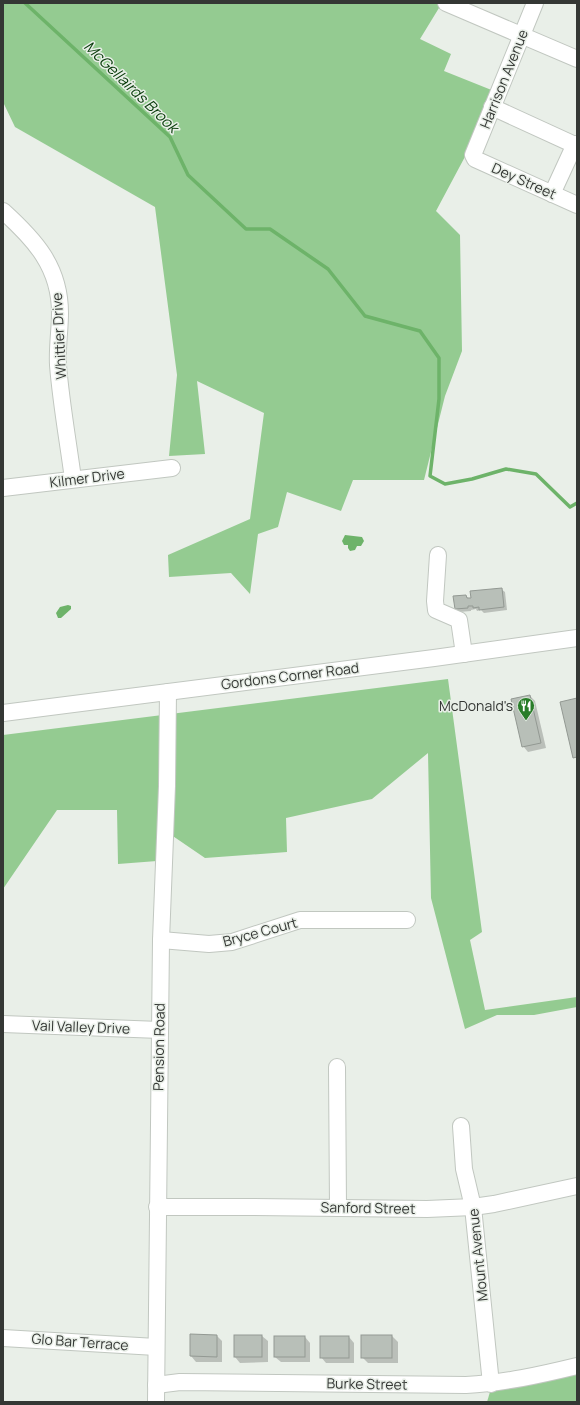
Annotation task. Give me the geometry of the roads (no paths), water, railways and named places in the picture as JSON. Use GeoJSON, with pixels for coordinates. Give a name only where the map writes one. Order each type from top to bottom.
{"type":"FeatureCollection","features":[{"type":"Feature","properties":{"kind":"street"},"geometry":{"type":"LineString","coordinates":[[446,3],[577,59]]}},
{"type":"Feature","properties":{"kind":"street","name":"Harrison Avenue"},"geometry":{"type":"LineString","coordinates":[[473,155],[535,3]]}},
{"type":"Feature","properties":{"kind":"street"},"geometry":{"type":"LineString","coordinates":[[492,107],[576,145],[552,194]]}},
{"type":"Feature","properties":{"kind":"street","name":"Dey Street"},"geometry":{"type":"LineString","coordinates":[[473,155],[475,159],[577,205]]}},
{"type":"Feature","properties":{"kind":"street","name":"Whittier Drive"},"geometry":{"type":"LineString","coordinates":[[3,211],[37,244],[52,271],[56,284],[60,313],[58,364],[73,479]]}},
{"type":"Feature","properties":{"kind":"street","name":"Kilmer Drive"},"geometry":{"type":"LineString","coordinates":[[3,488],[172,468]]}},
{"type":"Feature","properties":{"kind":"street"},"geometry":{"type":"LineString","coordinates":[[438,555],[435,601],[436,610],[459,620],[464,654]]}},
{"type":"Feature","properties":{"kind":"street","name":"Gordons Corner Road"},"geometry":{"type":"LineString","coordinates":[[3,712],[464,654],[577,638]]}},
{"type":"Feature","properties":{"kind":"street","name":"Pension Road"},"geometry":{"type":"LineString","coordinates":[[156,1402],[161,940],[167,786],[168,692]]}},
{"type":"Feature","properties":{"kind":"street","name":"Bryce Court"},"geometry":{"type":"LineString","coordinates":[[161,940],[209,944],[232,942],[300,920],[407,920]]}},
{"type":"Feature","properties":{"kind":"street","name":"Vail Valley Drive"},"geometry":{"type":"LineString","coordinates":[[3,1024],[160,1030]]}},
{"type":"Feature","properties":{"kind":"street"},"geometry":{"type":"LineString","coordinates":[[337,1067],[338,1208]]}},
{"type":"Feature","properties":{"kind":"street","name":"Mount Avenue"},"geometry":{"type":"LineString","coordinates":[[461,1126],[464,1169],[473,1207],[491,1384]]}},
{"type":"Feature","properties":{"kind":"street","name":"Sanford Street"},"geometry":{"type":"LineString","coordinates":[[157,1207],[427,1209],[473,1207],[501,1203],[577,1186]]}},
{"type":"Feature","properties":{"kind":"street","name":"Glo Bar Terrace"},"geometry":{"type":"LineString","coordinates":[[3,1338],[156,1347]]}},
{"type":"Feature","properties":{"kind":"street","name":"Burke Street"},"geometry":{"type":"LineString","coordinates":[[156,1385],[180,1382],[491,1384],[522,1379],[577,1366]]}},
{"type":"Feature","properties":{"kind":"waterway","name":"McGellairds Brook"},"geometry":{"type":"LineString","coordinates":[[25,3],[170,137],[188,175],[246,229],[270,229],[328,269],[365,316],[420,331],[439,358],[439,399],[430,476],[445,484],[472,479],[506,469],[536,474],[570,507],[577,503]]}},
{"type":"Feature","properties":{"kind":"place","name":"McDonald's"},"geometry":{"type":"Point","coordinates":[526,721]}}]}
